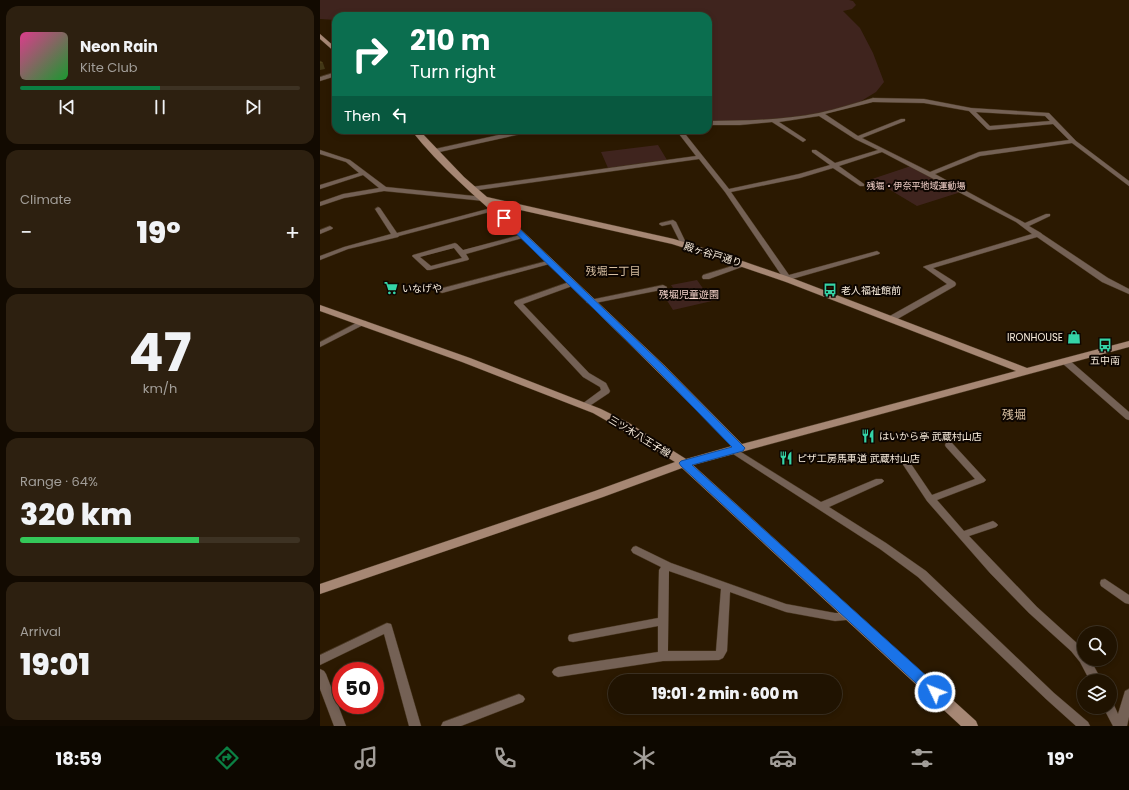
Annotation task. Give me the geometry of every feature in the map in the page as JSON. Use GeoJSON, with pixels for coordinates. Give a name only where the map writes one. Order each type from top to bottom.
{"type":"FeatureCollection","features":[{"type":"Feature","properties":{"kind":"street"},"geometry":{"type":"LineString","coordinates":[[321,38],[332,48]]}},
{"type":"Feature","properties":{"kind":"street"},"geometry":{"type":"LineString","coordinates":[[320,79],[332,75]]}},
{"type":"Feature","properties":{"kind":"street"},"geometry":{"type":"LineString","coordinates":[[712,123],[740,123],[820,114],[873,100],[924,101],[972,110],[1047,114],[1072,140],[1129,184]]}},
{"type":"Feature","properties":{"kind":"street"},"geometry":{"type":"LineString","coordinates":[[972,110],[989,128],[1055,122]]}},
{"type":"Feature","properties":{"kind":"street"},"geometry":{"type":"LineString","coordinates":[[820,114],[856,138],[931,174],[1025,225],[1105,280],[1129,292]]}},
{"type":"Feature","properties":{"kind":"street"},"geometry":{"type":"LineString","coordinates":[[773,120],[803,140]]}},
{"type":"Feature","properties":{"kind":"street"},"geometry":{"type":"LineString","coordinates":[[856,138],[903,120]]}},
{"type":"Feature","properties":{"kind":"street","name":"殿ヶ谷戸通り"},"geometry":{"type":"LineString","coordinates":[[419,134],[472,189],[484,199],[684,245],[745,264],[788,279],[1026,371]]}},
{"type":"Feature","properties":{"kind":"street"},"geometry":{"type":"LineString","coordinates":[[435,151],[512,134]]}},
{"type":"Feature","properties":{"kind":"street"},"geometry":{"type":"LineString","coordinates":[[682,134],[727,191],[788,279],[877,253]]}},
{"type":"Feature","properties":{"kind":"street"},"geometry":{"type":"LineString","coordinates":[[931,174],[979,154],[1072,140]]}},
{"type":"Feature","properties":{"kind":"street"},"geometry":{"type":"LineString","coordinates":[[814,151],[862,185]]}},
{"type":"Feature","properties":{"kind":"street"},"geometry":{"type":"LineString","coordinates":[[727,191],[800,176],[882,151]]}},
{"type":"Feature","properties":{"kind":"street"},"geometry":{"type":"LineString","coordinates":[[320,152],[348,162],[384,189]]}},
{"type":"Feature","properties":{"kind":"street"},"geometry":{"type":"LineString","coordinates":[[472,189],[701,157]]}},
{"type":"Feature","properties":{"kind":"street"},"geometry":{"type":"LineString","coordinates":[[320,187],[364,173]]}},
{"type":"Feature","properties":{"kind":"street"},"geometry":{"type":"LineString","coordinates":[[320,204],[343,196],[384,189],[484,199],[551,262],[590,302],[660,367],[736,449],[884,546],[922,574],[1050,696],[1084,726]]}},
{"type":"Feature","properties":{"kind":"street"},"geometry":{"type":"LineString","coordinates":[[378,209],[396,236]]}},
{"type":"Feature","properties":{"kind":"street"},"geometry":{"type":"LineString","coordinates":[[320,258],[346,248],[495,210]]}},
{"type":"Feature","properties":{"kind":"street"},"geometry":{"type":"LineString","coordinates":[[1025,225],[1048,216]]}},
{"type":"Feature","properties":{"kind":"street"},"geometry":{"type":"LineString","coordinates":[[418,222],[424,228]]}},
{"type":"Feature","properties":{"kind":"street"},"geometry":{"type":"LineString","coordinates":[[662,224],[673,222],[684,245]]}},
{"type":"Feature","properties":{"kind":"street"},"geometry":{"type":"LineString","coordinates":[[320,232],[330,228]]}},
{"type":"Feature","properties":{"kind":"street"},"geometry":{"type":"LineString","coordinates":[[891,320],[952,284],[927,267],[1039,234]]}},
{"type":"Feature","properties":{"kind":"street"},"geometry":{"type":"LineString","coordinates":[[462,253],[524,236]]}},
{"type":"Feature","properties":{"kind":"street"},"geometry":{"type":"LineString","coordinates":[[455,246],[462,253],[466,259],[430,268],[414,256],[455,246]]}},
{"type":"Feature","properties":{"kind":"street"},"geometry":{"type":"LineString","coordinates":[[442,292],[551,262]]}},
{"type":"Feature","properties":{"kind":"street"},"geometry":{"type":"LineString","coordinates":[[706,277],[745,264]]}},
{"type":"Feature","properties":{"kind":"street"},"geometry":{"type":"LineString","coordinates":[[572,283],[518,303],[586,375],[604,385],[606,391],[585,406]]}},
{"type":"Feature","properties":{"kind":"street"},"geometry":{"type":"LineString","coordinates":[[590,302],[663,287]]}},
{"type":"Feature","properties":{"kind":"street","name":"三ツ木八王子線"},"geometry":{"type":"LineString","coordinates":[[320,308],[466,360],[585,406],[625,426],[684,463],[971,726]]}},
{"type":"Feature","properties":{"kind":"street"},"geometry":{"type":"LineString","coordinates":[[320,345],[363,323]]}},
{"type":"Feature","properties":{"kind":"street"},"geometry":{"type":"LineString","coordinates":[[320,589],[684,463],[1129,344]]}},
{"type":"Feature","properties":{"kind":"street"},"geometry":{"type":"LineString","coordinates":[[1065,361],[1129,417]]}},
{"type":"Feature","properties":{"kind":"street"},"geometry":{"type":"LineString","coordinates":[[930,499],[981,480],[949,445]]}},
{"type":"Feature","properties":{"kind":"street"},"geometry":{"type":"LineString","coordinates":[[904,460],[930,499],[1033,610],[1075,648],[1084,659],[1092,674]]}},
{"type":"Feature","properties":{"kind":"street"},"geometry":{"type":"LineString","coordinates":[[821,506],[879,481]]}},
{"type":"Feature","properties":{"kind":"street"},"geometry":{"type":"LineString","coordinates":[[962,535],[993,524]]}},
{"type":"Feature","properties":{"kind":"street"},"geometry":{"type":"LineString","coordinates":[[636,550],[667,566],[786,608],[834,617],[842,617],[848,613]]}},
{"type":"Feature","properties":{"kind":"street"},"geometry":{"type":"LineString","coordinates":[[663,656],[664,570],[667,566]]}},
{"type":"Feature","properties":{"kind":"street"},"geometry":{"type":"LineString","coordinates":[[1105,583],[1129,600]]}},
{"type":"Feature","properties":{"kind":"street"},"geometry":{"type":"LineString","coordinates":[[558,672],[663,656],[719,655],[722,652],[725,591],[728,588]]}},
{"type":"Feature","properties":{"kind":"street"},"geometry":{"type":"LineString","coordinates":[[572,638],[664,621]]}},
{"type":"Feature","properties":{"kind":"street"},"geometry":{"type":"LineString","coordinates":[[320,660],[387,627],[415,726]]}},
{"type":"Feature","properties":{"kind":"street"},"geometry":{"type":"LineString","coordinates":[[320,674],[340,726]]}},
{"type":"Feature","properties":{"kind":"street"},"geometry":{"type":"LineString","coordinates":[[1120,726],[1129,694]]}},
{"type":"Feature","properties":{"kind":"street"},"geometry":{"type":"LineString","coordinates":[[447,726],[519,699]]}},
{"type":"Feature","properties":{"kind":"street"},"geometry":{"type":"LineString","coordinates":[[1112,714],[1120,726]]}},
{"type":"Feature","properties":{"kind":"green space"},"geometry":{"type":"Polygon","coordinates":[[[320,0],[849,0],[853,1],[856,5],[852,9],[843,11],[860,28],[873,53],[884,82],[876,92],[858,103],[826,113],[782,120],[712,122],[712,12],[332,12],[332,20],[320,19],[320,0]]]}},
{"type":"Feature","properties":{"kind":"green space"},"geometry":{"type":"Polygon","coordinates":[[[658,145],[667,160],[608,168],[601,152],[658,145]]]}},
{"type":"Feature","properties":{"kind":"green space","name":"残堀・伊奈平地域運動場"},"geometry":{"type":"Polygon","coordinates":[[[911,166],[961,192],[917,206],[872,179],[911,166]]]}},
{"type":"Feature","properties":{"kind":"green space","name":"残堀児童遊園"},"geometry":{"type":"Polygon","coordinates":[[[697,280],[712,301],[673,310],[661,291],[673,288],[671,285],[697,280]]]}},
{"type":"Feature","properties":{"kind":"place","name":"いなげや"},"geometry":{"type":"Point","coordinates":[391,288]}},
{"type":"Feature","properties":{"kind":"place","name":"老人福祉館前"},"geometry":{"type":"Point","coordinates":[830,290]}},
{"type":"Feature","properties":{"kind":"place","name":"IRONHOUSE"},"geometry":{"type":"Point","coordinates":[1074,337]}},
{"type":"Feature","properties":{"kind":"place","name":"五中南"},"geometry":{"type":"Point","coordinates":[1105,345]}},
{"type":"Feature","properties":{"kind":"place","name":"はいから亭 武蔵村山店"},"geometry":{"type":"Point","coordinates":[868,436]}},
{"type":"Feature","properties":{"kind":"place","name":"ピザ工房馬車道 武蔵村山店"},"geometry":{"type":"Point","coordinates":[786,458]}},
{"type":"Feature","properties":{"kind":"district","name":"残堀二丁目"},"geometry":{"type":"Point","coordinates":[613,271]}},
{"type":"Feature","properties":{"kind":"district","name":"残堀"},"geometry":{"type":"Point","coordinates":[1014,415]}},
{"type":"Feature","properties":{"kind":"route"},"geometry":{"type":"LineString","coordinates":[[504,218],[660,367],[740,448],[684,463],[935,692]]}}]}
